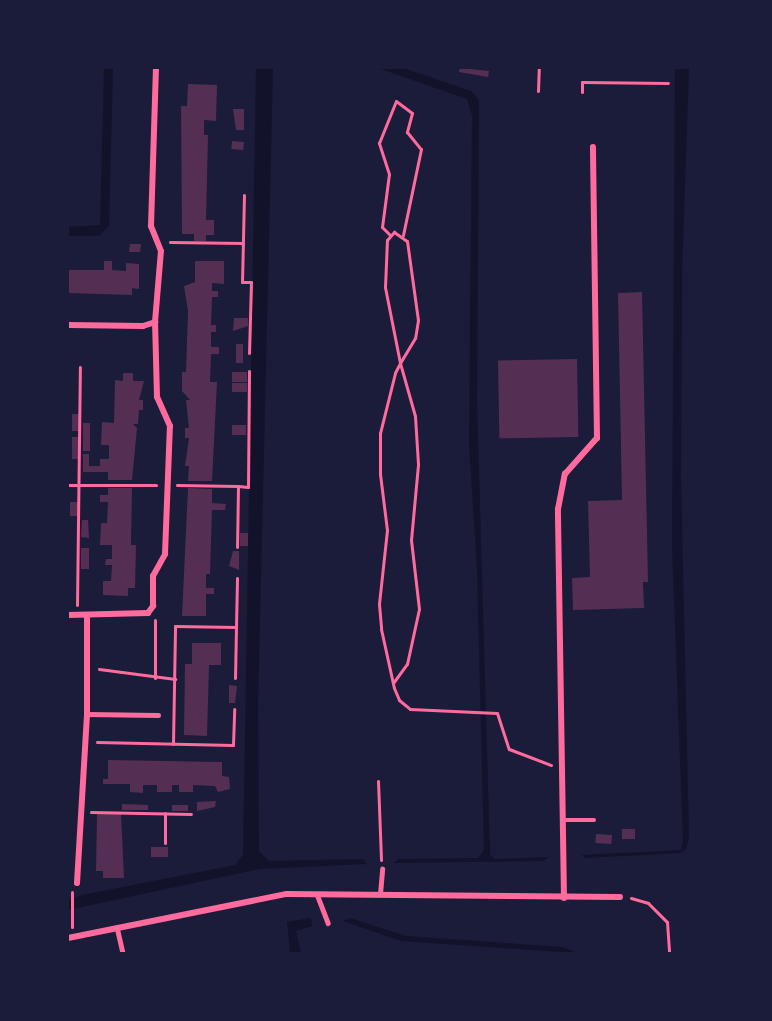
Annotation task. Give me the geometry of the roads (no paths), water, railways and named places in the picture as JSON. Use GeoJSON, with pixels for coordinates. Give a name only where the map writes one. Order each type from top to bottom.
{"type":"FeatureCollection","features":[{"type":"Feature","properties":{"kind":"street"},"geometry":{"type":"LineString","coordinates":[[68,615],[136,616],[152,611],[153,576],[165,554],[169,533],[170,426],[157,397],[155,322],[161,251],[151,226],[156,68]]}},
{"type":"Feature","properties":{"kind":"street"},"geometry":{"type":"LineString","coordinates":[[564,898],[560,484],[597,438],[593,147]]}},
{"type":"Feature","properties":{"kind":"street"},"geometry":{"type":"LineString","coordinates":[[68,325],[143,327],[155,322]]}},
{"type":"Feature","properties":{"kind":"street"},"geometry":{"type":"LineString","coordinates":[[77,883],[78,815],[82,810],[86,742],[87,616]]}},
{"type":"Feature","properties":{"kind":"street"},"geometry":{"type":"LineString","coordinates":[[68,938],[258,898],[317,894],[620,897]]}},
{"type":"Feature","properties":{"kind":"lane"},"geometry":{"type":"LineString","coordinates":[[87,714],[158,715]]}},
{"type":"Feature","properties":{"kind":"lane"},"geometry":{"type":"LineString","coordinates":[[563,820],[594,820]]}},
{"type":"Feature","properties":{"kind":"lane"},"geometry":{"type":"LineString","coordinates":[[380,894],[382,869]]}},
{"type":"Feature","properties":{"kind":"lane"},"geometry":{"type":"LineString","coordinates":[[317,894],[328,923]]}},
{"type":"Feature","properties":{"kind":"lane"},"geometry":{"type":"LineString","coordinates":[[117,927],[123,954]]}}]}
